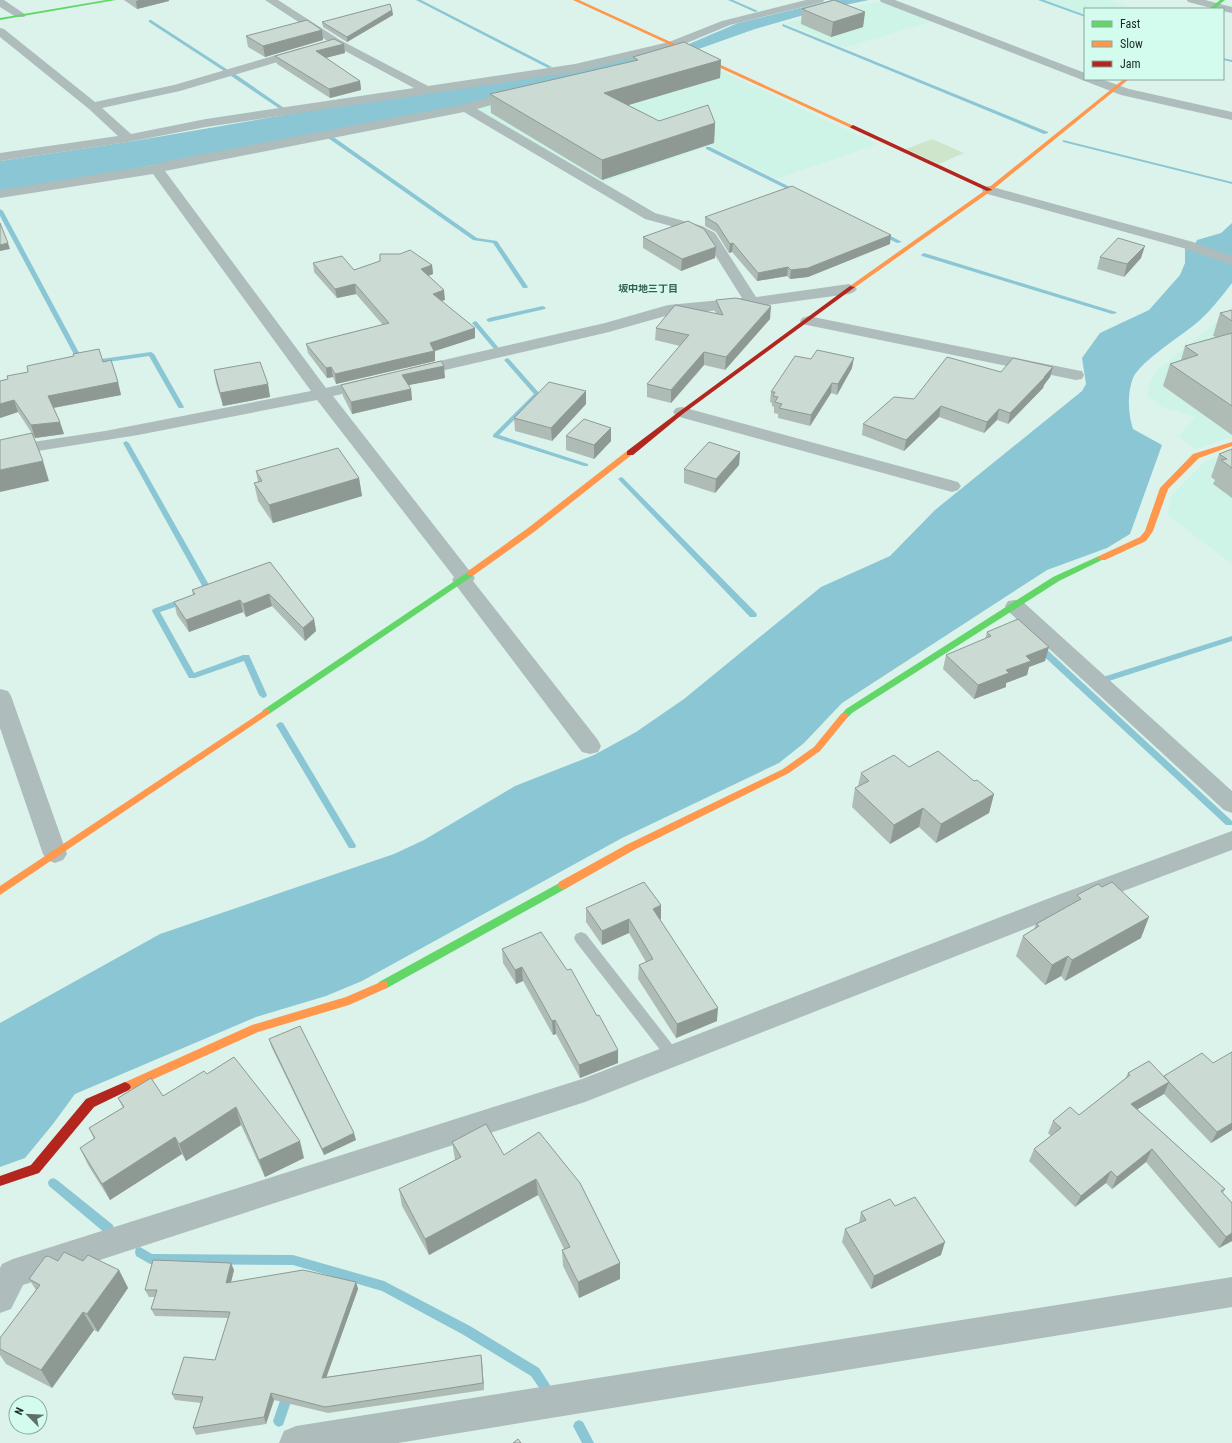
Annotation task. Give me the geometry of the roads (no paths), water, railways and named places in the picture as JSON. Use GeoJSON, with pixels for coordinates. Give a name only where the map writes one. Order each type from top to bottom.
{"type":"FeatureCollection","features":[{"type":"Feature","properties":{"kind":"street"},"geometry":{"type":"LineString","coordinates":[[0,18],[114,0]]}},
{"type":"Feature","properties":{"kind":"street"},"geometry":{"type":"LineString","coordinates":[[270,0],[336,42],[426,90]]}},
{"type":"Feature","properties":{"kind":"street"},"geometry":{"type":"LineString","coordinates":[[575,0],[675,50],[692,54],[989,190],[1188,245],[1232,262]]}},
{"type":"Feature","properties":{"kind":"street"},"geometry":{"type":"LineString","coordinates":[[0,157],[128,138],[206,122],[575,68],[675,50],[726,23],[819,0]]}},
{"type":"Feature","properties":{"kind":"street"},"geometry":{"type":"LineString","coordinates":[[885,0],[1084,77]]}},
{"type":"Feature","properties":{"kind":"street"},"geometry":{"type":"LineString","coordinates":[[1192,0],[1232,10]]}},
{"type":"Feature","properties":{"kind":"street"},"geometry":{"type":"LineString","coordinates":[[0,2],[20,15]]}},
{"type":"Feature","properties":{"kind":"street"},"geometry":{"type":"LineString","coordinates":[[0,31],[93,106],[128,138]]}},
{"type":"Feature","properties":{"kind":"street"},"geometry":{"type":"LineString","coordinates":[[93,106],[176,88],[336,42]]}},
{"type":"Feature","properties":{"kind":"street"},"geometry":{"type":"LineString","coordinates":[[1093,80],[1116,89],[1232,116]]}},
{"type":"Feature","properties":{"kind":"street"},"geometry":{"type":"LineString","coordinates":[[0,891],[464,579],[531,530],[682,412],[808,321],[849,289],[989,190],[1126,80]]}},
{"type":"Feature","properties":{"kind":"street"},"geometry":{"type":"LineString","coordinates":[[0,194],[157,169],[168,165],[428,114],[466,108],[531,90]]}},
{"type":"Feature","properties":{"kind":"street"},"geometry":{"type":"LineString","coordinates":[[466,108],[650,216],[677,225],[697,229],[710,236],[752,302]]}},
{"type":"Feature","properties":{"kind":"street"},"geometry":{"type":"LineString","coordinates":[[157,169],[322,394],[590,746]]}},
{"type":"Feature","properties":{"kind":"street"},"geometry":{"type":"LineString","coordinates":[[0,452],[27,445],[103,436],[322,394],[609,327],[668,310],[752,302],[827,290],[849,289]]}},
{"type":"Feature","properties":{"kind":"street"},"geometry":{"type":"LineString","coordinates":[[808,321],[1076,375]]}},
{"type":"Feature","properties":{"kind":"street"},"geometry":{"type":"LineString","coordinates":[[682,412],[952,486]]}},
{"type":"Feature","properties":{"kind":"street"},"geometry":{"type":"LineString","coordinates":[[0,1181],[35,1169],[90,1103],[256,1028],[349,1002],[392,981],[629,848],[786,771],[817,749],[849,711],[1056,579],[1144,539],[1149,531],[1164,488],[1196,456],[1232,444]]}},
{"type":"Feature","properties":{"kind":"street"},"geometry":{"type":"LineString","coordinates":[[1015,606],[1232,804]]}},
{"type":"Feature","properties":{"kind":"street"},"geometry":{"type":"LineString","coordinates":[[0,696],[55,854]]}},
{"type":"Feature","properties":{"kind":"street"},"geometry":{"type":"LineString","coordinates":[[4,1282],[578,1092],[1064,903],[1232,840]]}},
{"type":"Feature","properties":{"kind":"street"},"geometry":{"type":"LineString","coordinates":[[296,1443],[1232,1292]]}},
{"type":"Feature","properties":{"kind":"lane"},"geometry":{"type":"LineString","coordinates":[[582,938],[673,1056]]}},
{"type":"Feature","properties":{"kind":"water"},"geometry":{"type":"Polygon","coordinates":[[[832,0],[869,0],[821,10],[755,29],[693,51],[478,103],[81,179],[0,192],[0,161],[134,141],[667,49],[689,44],[738,23],[832,0]]]}},
{"type":"Feature","properties":{"kind":"water"},"geometry":{"type":"Polygon","coordinates":[[[1232,223],[1232,283],[1213,307],[1200,320],[1145,363],[1133,378],[1131,384],[1129,403],[1133,429],[1162,445],[1130,534],[1107,548],[1047,570],[842,703],[804,743],[779,763],[622,838],[362,981],[326,996],[256,1017],[75,1094],[25,1158],[0,1167],[0,1023],[160,934],[394,854],[424,840],[515,786],[594,755],[636,732],[684,699],[821,587],[890,556],[935,510],[1082,391],[1086,384],[1082,358],[1100,333],[1149,310],[1180,275],[1185,263],[1185,249],[1195,244],[1197,240],[1221,233],[1232,223]]]}},
{"type":"Feature","properties":{"kind":"waterway"},"geometry":{"type":"LineString","coordinates":[[418,0],[550,67]]}},
{"type":"Feature","properties":{"kind":"waterway"},"geometry":{"type":"LineString","coordinates":[[730,0],[756,11]]}},
{"type":"Feature","properties":{"kind":"waterway"},"geometry":{"type":"LineString","coordinates":[[1040,0],[1084,16]]}},
{"type":"Feature","properties":{"kind":"waterway"},"geometry":{"type":"LineString","coordinates":[[150,21],[226,70]]}},
{"type":"Feature","properties":{"kind":"waterway"},"geometry":{"type":"LineString","coordinates":[[783,25],[1046,133]]}},
{"type":"Feature","properties":{"kind":"waterway"},"geometry":{"type":"LineString","coordinates":[[1224,59],[1232,61]]}},
{"type":"Feature","properties":{"kind":"waterway"},"geometry":{"type":"LineString","coordinates":[[233,75],[282,108]]}},
{"type":"Feature","properties":{"kind":"waterway"},"geometry":{"type":"LineString","coordinates":[[330,137],[475,239],[495,242],[525,287]]}},
{"type":"Feature","properties":{"kind":"waterway"},"geometry":{"type":"LineString","coordinates":[[1065,141],[1232,183]]}},
{"type":"Feature","properties":{"kind":"waterway"},"geometry":{"type":"LineString","coordinates":[[708,148],[797,192]]}},
{"type":"Feature","properties":{"kind":"waterway"},"geometry":{"type":"LineString","coordinates":[[0,211],[81,362]]}},
{"type":"Feature","properties":{"kind":"waterway"},"geometry":{"type":"LineString","coordinates":[[883,234],[899,242]]}},
{"type":"Feature","properties":{"kind":"waterway"},"geometry":{"type":"LineString","coordinates":[[924,255],[1114,313]]}},
{"type":"Feature","properties":{"kind":"waterway"},"geometry":{"type":"LineString","coordinates":[[489,320],[543,308]]}},
{"type":"Feature","properties":{"kind":"waterway"},"geometry":{"type":"LineString","coordinates":[[475,323],[496,348]]}},
{"type":"Feature","properties":{"kind":"waterway"},"geometry":{"type":"LineString","coordinates":[[94,362],[151,354],[181,407]]}},
{"type":"Feature","properties":{"kind":"waterway"},"geometry":{"type":"LineString","coordinates":[[507,360],[537,394],[495,436],[586,465]]}},
{"type":"Feature","properties":{"kind":"waterway"},"geometry":{"type":"LineString","coordinates":[[126,443],[209,592],[206,593]]}},
{"type":"Feature","properties":{"kind":"waterway"},"geometry":{"type":"LineString","coordinates":[[621,479],[753,615]]}},
{"type":"Feature","properties":{"kind":"waterway"},"geometry":{"type":"LineString","coordinates":[[184,601],[156,611],[192,676],[246,657],[263,695]]}},
{"type":"Feature","properties":{"kind":"waterway"},"geometry":{"type":"LineString","coordinates":[[1106,679],[1232,638]]}},
{"type":"Feature","properties":{"kind":"waterway"},"geometry":{"type":"LineString","coordinates":[[1039,647],[1229,823]]}},
{"type":"Feature","properties":{"kind":"waterway"},"geometry":{"type":"LineString","coordinates":[[280,725],[352,846]]}},
{"type":"Feature","properties":{"kind":"waterway"},"geometry":{"type":"LineString","coordinates":[[53,1183],[109,1229]]}},
{"type":"Feature","properties":{"kind":"waterway"},"geometry":{"type":"LineString","coordinates":[[140,1252],[150,1259],[293,1260],[384,1286],[466,1330],[535,1372],[544,1385]]}},
{"type":"Feature","properties":{"kind":"waterway"},"geometry":{"type":"LineString","coordinates":[[279,1421],[288,1393]]}},
{"type":"Feature","properties":{"kind":"waterway"},"geometry":{"type":"LineString","coordinates":[[579,1426],[588,1443]]}},
{"type":"Feature","properties":{"kind":"district","name":"坂中地三丁目"},"geometry":{"type":"Point","coordinates":[648,288]}}]}
